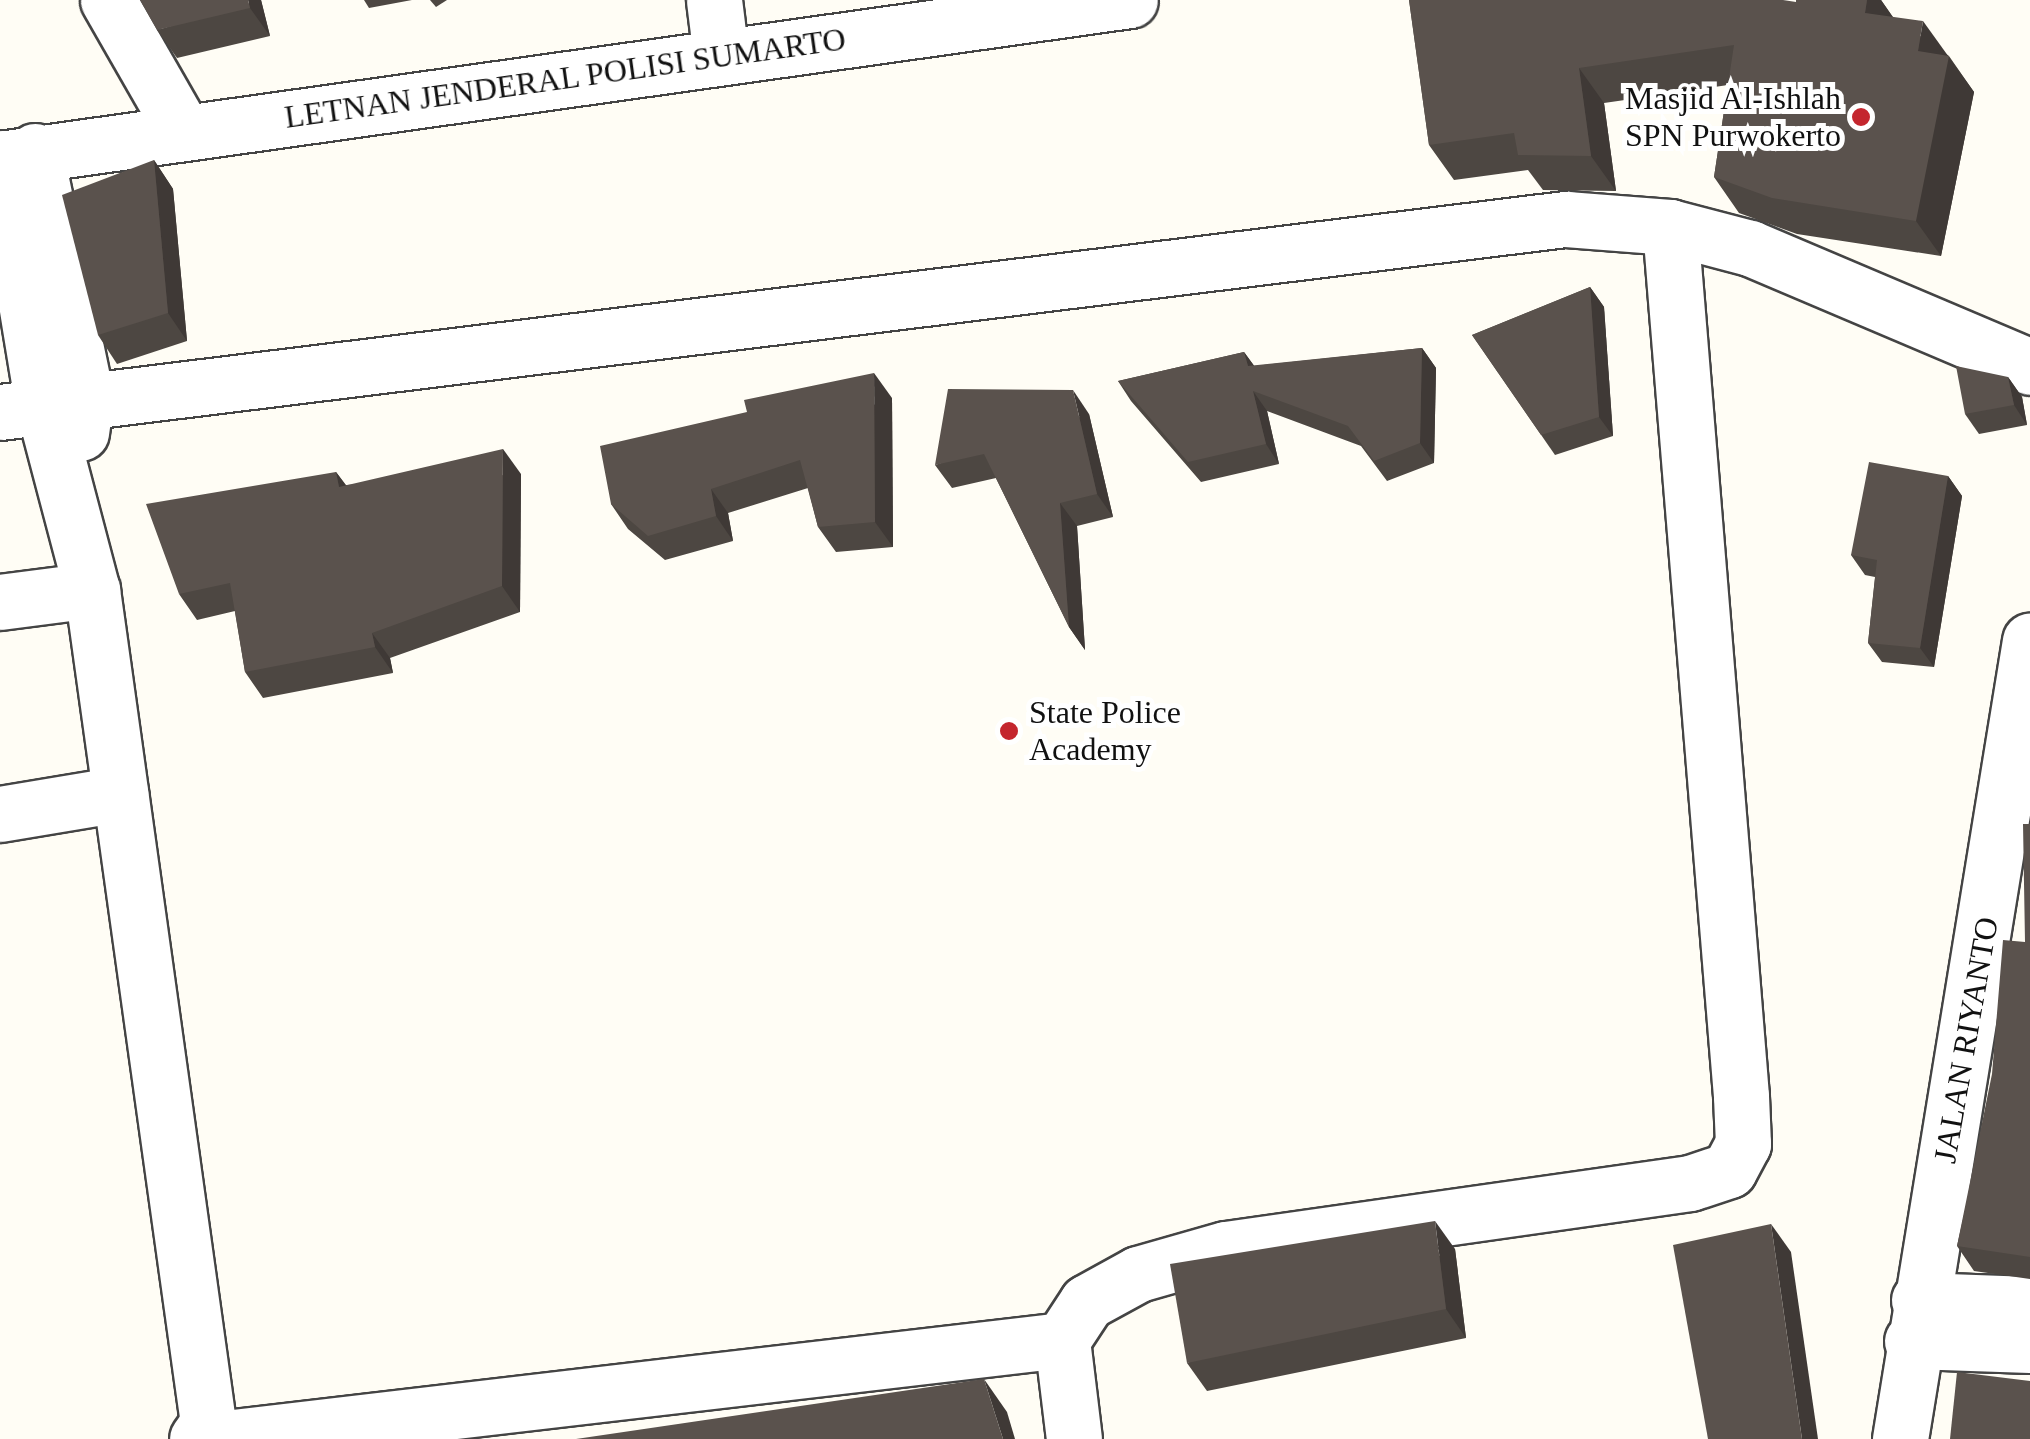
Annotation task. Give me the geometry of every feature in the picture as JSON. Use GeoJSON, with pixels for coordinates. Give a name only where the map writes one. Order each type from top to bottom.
{"type":"FeatureCollection","features":[{"type":"Feature","properties":{"kind":"street"},"geometry":{"type":"LineString","coordinates":[[108,0],[183,131]]}},
{"type":"Feature","properties":{"kind":"street"},"geometry":{"type":"LineString","coordinates":[[714,0],[721,57]]}},
{"type":"Feature","properties":{"kind":"street","name":"LETNAN JENDERAL POLISI SUMARTO"},"geometry":{"type":"LineString","coordinates":[[12,156],[1130,0]]}},
{"type":"Feature","properties":{"kind":"street"},"geometry":{"type":"LineString","coordinates":[[12,156],[43,405],[72,490],[92,590],[208,1423],[197,1439]]}},
{"type":"Feature","properties":{"kind":"street"},"geometry":{"type":"LineString","coordinates":[[43,405],[1566,219],[1670,227],[1750,248],[2030,367]]}},
{"type":"Feature","properties":{"kind":"street"},"geometry":{"type":"LineString","coordinates":[[1074,1439],[1062,1340],[1087,1302],[1138,1274],[1226,1249],[1690,1184],[1728,1170],[1743,1144],[1670,227]]}},
{"type":"Feature","properties":{"kind":"street"},"geometry":{"type":"LineString","coordinates":[[0,602],[92,590]]}},
{"type":"Feature","properties":{"kind":"street","name":"JALAN RIYANTO"},"geometry":{"type":"LineString","coordinates":[[1900,1439],[1915,1321],[2030,641]]}},
{"type":"Feature","properties":{"kind":"street"},"geometry":{"type":"LineString","coordinates":[[0,814],[120,794]]}},
{"type":"Feature","properties":{"kind":"street"},"geometry":{"type":"LineString","coordinates":[[1915,1321],[2030,1304]]}},
{"type":"Feature","properties":{"kind":"street"},"geometry":{"type":"LineString","coordinates":[[1915,1321],[2030,1345]]}},
{"type":"Feature","properties":{"kind":"street"},"geometry":{"type":"LineString","coordinates":[[216,1439],[483,1424],[1062,1340]]}},
{"type":"Feature","properties":{"kind":"building"},"geometry":{"type":"Polygon","coordinates":[[[140,0],[248,0],[250,8],[157,30],[140,0]]]}},
{"type":"Feature","properties":{"kind":"building"},"geometry":{"type":"Polygon","coordinates":[[[1409,0],[1867,0],[1865,13],[1923,21],[1918,51],[1949,56],[1916,221],[1772,198],[1714,177],[1734,45],[1579,68],[1591,156],[1518,155],[1514,133],[1429,145],[1409,0]]]}},
{"type":"Feature","properties":{"kind":"building"},"geometry":{"type":"Polygon","coordinates":[[[154,160],[168,313],[98,335],[62,195],[154,160]]]}},
{"type":"Feature","properties":{"kind":"building"},"geometry":{"type":"Polygon","coordinates":[[[1590,287],[1599,417],[1541,435],[1472,335],[1590,287]]]}},
{"type":"Feature","properties":{"kind":"building"},"geometry":{"type":"Polygon","coordinates":[[[1422,348],[1420,443],[1374,461],[1348,426],[1253,391],[1266,444],[1188,462],[1118,381],[1244,352],[1248,366],[1422,348]]]}},
{"type":"Feature","properties":{"kind":"building"},"geometry":{"type":"Polygon","coordinates":[[[1956,366],[2008,377],[2014,405],[1965,414],[1956,366]]]}},
{"type":"Feature","properties":{"kind":"building"},"geometry":{"type":"Polygon","coordinates":[[[874,373],[875,522],[818,527],[800,460],[711,489],[716,516],[648,536],[611,504],[600,446],[747,412],[744,400],[874,373]]]}},
{"type":"Feature","properties":{"kind":"building"},"geometry":{"type":"Polygon","coordinates":[[[948,389],[1073,390],[1097,494],[1060,503],[1069,627],[984,454],[935,465],[948,389]]]}},
{"type":"Feature","properties":{"kind":"building"},"geometry":{"type":"Polygon","coordinates":[[[503,449],[502,586],[372,633],[375,647],[245,672],[230,583],[179,594],[146,504],[336,472],[339,487],[503,449]]]}},
{"type":"Feature","properties":{"kind":"building"},"geometry":{"type":"Polygon","coordinates":[[[1869,462],[1948,476],[1920,648],[1868,643],[1877,560],[1851,555],[1869,462]]]}},
{"type":"Feature","properties":{"kind":"building"},"geometry":{"type":"Polygon","coordinates":[[[2023,824],[2030,824],[2030,1257],[1957,1246],[1992,1074],[2003,940],[2025,942],[2023,824]]]}},
{"type":"Feature","properties":{"kind":"building"},"geometry":{"type":"Polygon","coordinates":[[[1435,1221],[1446,1309],[1187,1363],[1170,1264],[1435,1221]]]}},
{"type":"Feature","properties":{"kind":"building"},"geometry":{"type":"Polygon","coordinates":[[[1771,1224],[1802,1439],[1708,1439],[1673,1245],[1771,1224]]]}},
{"type":"Feature","properties":{"kind":"building"},"geometry":{"type":"Polygon","coordinates":[[[1957,1372],[2030,1381],[2030,1439],[1950,1439],[1957,1372]]]}},
{"type":"Feature","properties":{"kind":"building"},"geometry":{"type":"Polygon","coordinates":[[[984,1379],[1003,1439],[576,1439],[984,1379]]]}},
{"type":"Feature","properties":{"kind":"place","name":"Masjid Al-Ishlah SPN Purwokerto"},"geometry":{"type":"Point","coordinates":[1861,117]}},
{"type":"Feature","properties":{"kind":"place","name":"State Police Academy"},"geometry":{"type":"Point","coordinates":[1009,731]}}]}
